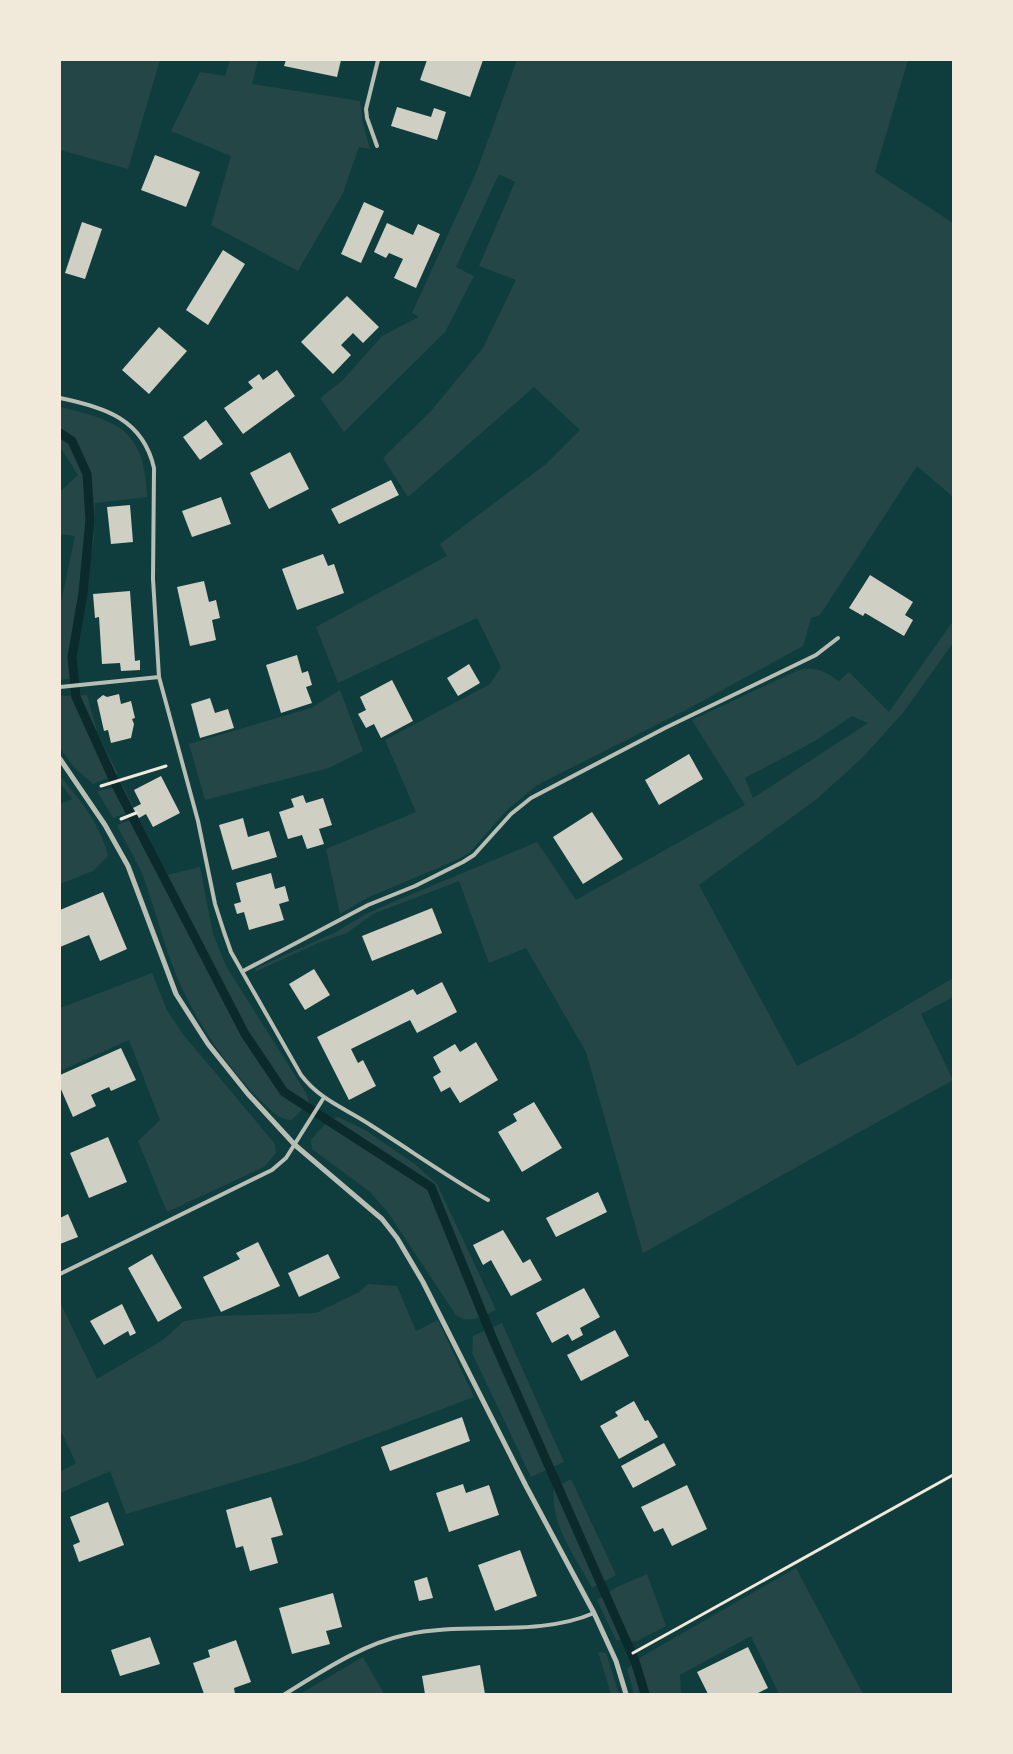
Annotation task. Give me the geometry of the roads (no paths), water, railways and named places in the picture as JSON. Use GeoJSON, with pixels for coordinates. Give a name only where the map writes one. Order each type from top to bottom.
{"type":"FeatureCollection","features":[{"type":"Feature","properties":{"kind":"street"},"geometry":{"type":"LineString","coordinates":[[60,759],[105,825],[128,866],[176,994],[208,1044],[248,1094],[295,1145],[382,1219],[397,1238],[423,1282],[526,1486],[594,1613],[616,1660],[626,1694]]}},
{"type":"Feature","properties":{"kind":"lane"},"geometry":{"type":"LineString","coordinates":[[377,146],[367,118],[366,109],[378,60]]}},
{"type":"Feature","properties":{"kind":"lane"},"geometry":{"type":"LineString","coordinates":[[60,398],[99,408],[125,420],[151,452],[154,468],[153,579],[159,677],[198,821],[215,904],[231,952],[301,1075],[323,1099],[370,1124],[488,1200]]}},
{"type":"Feature","properties":{"kind":"lane"},"geometry":{"type":"LineString","coordinates":[[243,971],[368,905],[415,886],[463,862],[474,855],[511,814],[531,798],[665,728],[816,655],[838,638]]}},
{"type":"Feature","properties":{"kind":"lane"},"geometry":{"type":"LineString","coordinates":[[60,687],[159,677]]}},
{"type":"Feature","properties":{"kind":"lane"},"geometry":{"type":"LineString","coordinates":[[60,1274],[272,1170],[286,1158],[305,1131],[323,1099]]}},
{"type":"Feature","properties":{"kind":"lane"},"geometry":{"type":"LineString","coordinates":[[285,1694],[370,1646],[405,1634],[533,1627],[578,1619],[594,1613]]}},
{"type":"Feature","properties":{"kind":"waterway"},"geometry":{"type":"LineString","coordinates":[[60,433],[72,441],[87,474],[90,520],[83,593],[72,657],[76,697],[115,783],[245,1034],[284,1092],[431,1187],[494,1342],[635,1661],[645,1694]]}}]}
